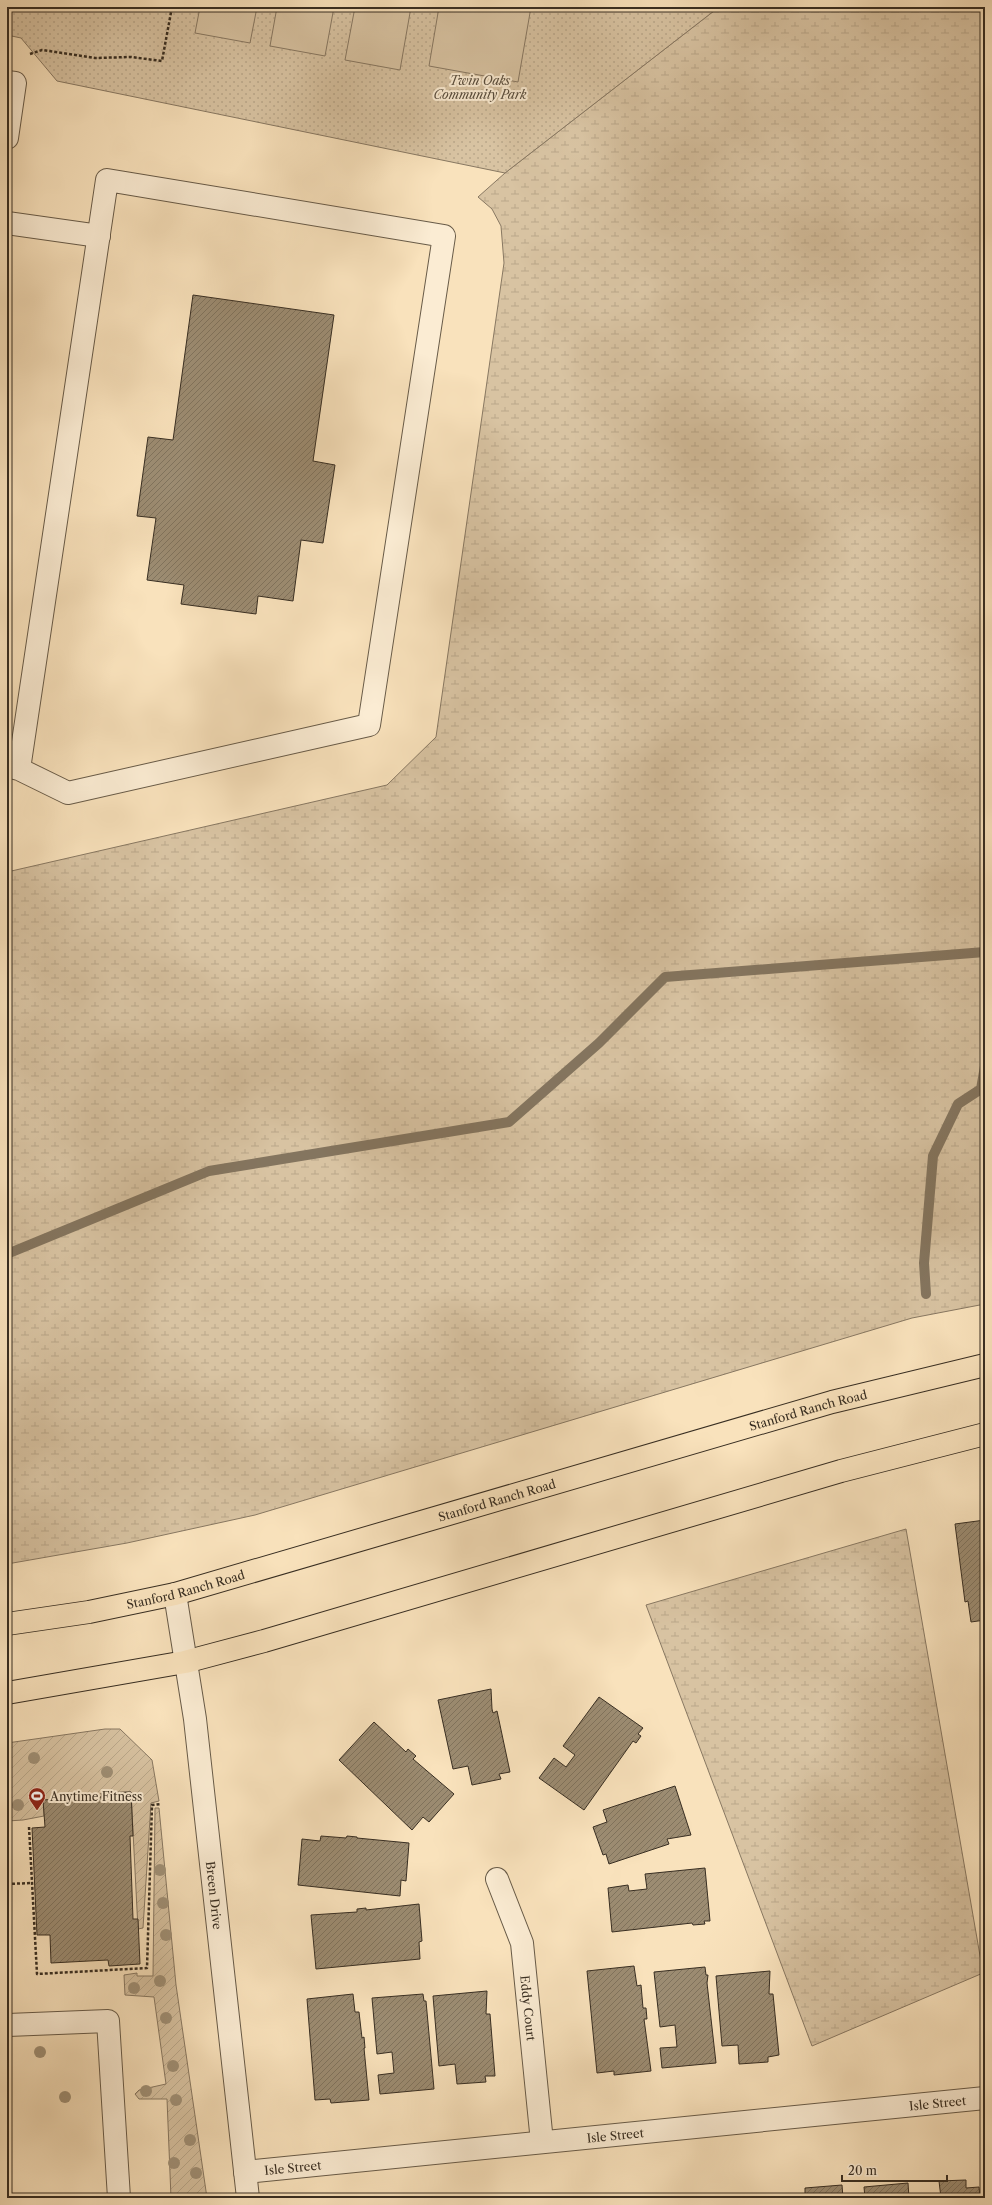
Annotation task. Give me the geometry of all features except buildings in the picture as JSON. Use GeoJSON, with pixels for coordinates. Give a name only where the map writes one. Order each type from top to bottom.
{"type":"FeatureCollection","features":[{"type":"Feature","properties":{"kind":"main road","name":"Stanford Ranch Road"},"geometry":{"type":"LineString","coordinates":[[7,1624],[89,1612],[175,1594],[832,1402],[985,1365]]}},
{"type":"Feature","properties":{"kind":"main road"},"geometry":{"type":"LineString","coordinates":[[7,1693],[186,1662],[264,1641],[841,1471],[985,1434]]}},
{"type":"Feature","properties":{"kind":"street"},"geometry":{"type":"LineString","coordinates":[[7,138],[11,82]]}},
{"type":"Feature","properties":{"kind":"street"},"geometry":{"type":"LineString","coordinates":[[107,180],[444,236],[369,725],[68,793],[13,768],[99,236],[107,180]]}},
{"type":"Feature","properties":{"kind":"street"},"geometry":{"type":"LineString","coordinates":[[7,222],[99,236]]}},
{"type":"Feature","properties":{"kind":"street","name":"Breen Drive"},"geometry":{"type":"LineString","coordinates":[[175,1594],[195,1719],[248,2198]]}},
{"type":"Feature","properties":{"kind":"street","name":"Eddy Court"},"geometry":{"type":"LineString","coordinates":[[497,1879],[522,1943],[542,2142]]}},
{"type":"Feature","properties":{"kind":"street"},"geometry":{"type":"LineString","coordinates":[[8,2025],[108,2021],[119,2198]]}},
{"type":"Feature","properties":{"kind":"street","name":"Isle Street"},"geometry":{"type":"LineString","coordinates":[[244,2172],[985,2098]]}},
{"type":"Feature","properties":{"kind":"path"},"geometry":{"type":"LineString","coordinates":[[30,54],[42,50],[96,58],[131,56],[162,61],[172,7]]}},
{"type":"Feature","properties":{"kind":"path"},"geometry":{"type":"LineString","coordinates":[[29,1827],[37,1974],[147,1968],[152,1805],[161,1804]]}},
{"type":"Feature","properties":{"kind":"path"},"geometry":{"type":"LineString","coordinates":[[7,1884],[32,1883]]}},
{"type":"Feature","properties":{"kind":"green space","name":"Twin Oaks Community Park"},"geometry":{"type":"Polygon","coordinates":[[[7,7],[719,7],[505,173],[57,81],[21,38],[7,35],[7,7]]]}},
{"type":"Feature","properties":{"kind":"green space"},"geometry":{"type":"Polygon","coordinates":[[[200,7],[257,7],[250,43],[195,33],[200,7]]]}},
{"type":"Feature","properties":{"kind":"green space"},"geometry":{"type":"Polygon","coordinates":[[[277,7],[334,7],[325,56],[270,46],[277,7]]]}},
{"type":"Feature","properties":{"kind":"green space"},"geometry":{"type":"Polygon","coordinates":[[[355,7],[411,7],[400,70],[345,60],[355,7]]]}},
{"type":"Feature","properties":{"kind":"green space"},"geometry":{"type":"Polygon","coordinates":[[[439,7],[531,7],[518,82],[429,66],[439,7]]]}},
{"type":"Feature","properties":{"kind":"green space"},"geometry":{"type":"Polygon","coordinates":[[[719,7],[985,7],[985,1304],[912,1318],[255,1515],[127,1543],[7,1564],[7,872],[387,785],[436,737],[504,263],[501,226],[492,209],[478,197],[505,173],[719,7]]]}},
{"type":"Feature","properties":{"kind":"green space"},"geometry":{"type":"Polygon","coordinates":[[[906,1529],[983,1973],[812,2046],[646,1605],[906,1529]]]}},
{"type":"Feature","properties":{"kind":"green space"},"geometry":{"type":"Polygon","coordinates":[[[105,1729],[120,1729],[152,1760],[159,1801],[151,1803],[143,1928],[138,1929],[131,1792],[102,1793],[102,1797],[44,1800],[44,1816],[7,1821],[7,1743],[105,1729]]]}},
{"type":"Feature","properties":{"kind":"green space"},"geometry":{"type":"Polygon","coordinates":[[[155,1808],[159,1808],[176,1985],[207,2198],[171,2198],[167,2099],[139,2099],[135,2094],[139,2090],[166,2084],[154,1997],[125,1995],[124,1975],[137,1973],[137,1976],[153,1976],[155,1808]]]}},
{"type":"Feature","properties":{"kind":"waterway"},"geometry":{"type":"LineString","coordinates":[[7,1254],[209,1171],[509,1122],[599,1043],[665,977],[985,952]]}},
{"type":"Feature","properties":{"kind":"waterway"},"geometry":{"type":"LineString","coordinates":[[926,1294],[924,1263],[933,1156],[958,1104],[981,1089],[985,1066]]}},
{"type":"Feature","properties":{"kind":"place","name":"Anytime Fitness"},"geometry":{"type":"Point","coordinates":[37,1811]}}]}
